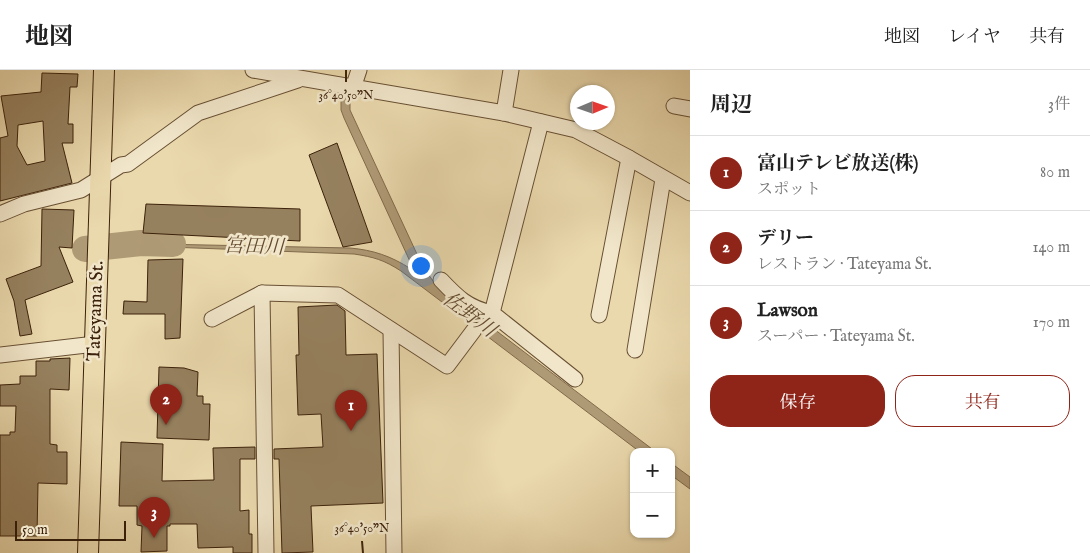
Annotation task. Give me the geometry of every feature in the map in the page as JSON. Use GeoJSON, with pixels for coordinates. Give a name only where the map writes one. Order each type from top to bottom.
{"type":"FeatureCollection","features":[{"type":"Feature","properties":{"kind":"main road","name":"Tateyama St."},"geometry":{"type":"LineString","coordinates":[[88,553],[104,70]]}},
{"type":"Feature","properties":{"kind":"street"},"geometry":{"type":"LineString","coordinates":[[253,70],[504,113],[576,130],[690,193]]}},
{"type":"Feature","properties":{"kind":"street"},"geometry":{"type":"LineString","coordinates":[[353,88],[359,70]]}},
{"type":"Feature","properties":{"kind":"street"},"geometry":{"type":"LineString","coordinates":[[504,113],[511,70]]}},
{"type":"Feature","properties":{"kind":"street"},"geometry":{"type":"LineString","coordinates":[[0,214],[24,204],[81,190],[121,165],[128,164],[198,113],[300,79]]}},
{"type":"Feature","properties":{"kind":"street"},"geometry":{"type":"LineString","coordinates":[[674,106],[690,109]]}},
{"type":"Feature","properties":{"kind":"street"},"geometry":{"type":"LineString","coordinates":[[492,314],[542,122]]}},
{"type":"Feature","properties":{"kind":"street"},"geometry":{"type":"LineString","coordinates":[[599,315],[629,158]]}},
{"type":"Feature","properties":{"kind":"street"},"geometry":{"type":"LineString","coordinates":[[635,350],[663,179]]}},
{"type":"Feature","properties":{"kind":"street"},"geometry":{"type":"LineString","coordinates":[[441,280],[460,300],[479,311],[492,314],[575,380]]}},
{"type":"Feature","properties":{"kind":"street"},"geometry":{"type":"LineString","coordinates":[[262,293],[266,553]]}},
{"type":"Feature","properties":{"kind":"street"},"geometry":{"type":"LineString","coordinates":[[212,320],[262,293],[338,295],[447,366],[474,330]]}},
{"type":"Feature","properties":{"kind":"street"},"geometry":{"type":"LineString","coordinates":[[391,330],[394,553]]}},
{"type":"Feature","properties":{"kind":"street"},"geometry":{"type":"LineString","coordinates":[[0,355],[95,344]]}},
{"type":"Feature","properties":{"kind":"water","name":"佐野川"},"geometry":{"type":"Polygon","coordinates":[[[341,91],[350,93],[350,110],[423,267],[436,285],[651,448],[635,448],[401,271],[384,262],[354,254],[142,246],[141,249],[137,245],[141,240],[158,244],[350,248],[382,254],[411,269],[413,268],[341,110],[341,91]]]}},
{"type":"Feature","properties":{"kind":"water"},"geometry":{"type":"Polygon","coordinates":[[[675,466],[690,477],[690,489],[675,478],[675,466]]]}},
{"type":"Feature","properties":{"kind":"building"},"geometry":{"type":"Polygon","coordinates":[[[42,73],[78,74],[77,87],[70,87],[68,124],[73,124],[73,143],[62,143],[72,183],[0,201],[0,138],[8,136],[1,96],[41,92],[42,73]],[[43,121],[18,125],[17,146],[27,165],[45,161],[43,121]]]}},
{"type":"Feature","properties":{"kind":"building"},"geometry":{"type":"Polygon","coordinates":[[[337,143],[372,242],[343,247],[309,155],[337,143]]]}},
{"type":"Feature","properties":{"kind":"building"},"geometry":{"type":"Polygon","coordinates":[[[146,204],[300,209],[300,241],[143,233],[146,204]]]}},
{"type":"Feature","properties":{"kind":"building"},"geometry":{"type":"Polygon","coordinates":[[[42,209],[74,210],[72,248],[59,247],[73,282],[25,300],[32,334],[20,336],[14,301],[6,279],[41,266],[42,209]]]}},
{"type":"Feature","properties":{"kind":"building"},"geometry":{"type":"Polygon","coordinates":[[[183,259],[180,338],[165,339],[165,314],[123,314],[124,301],[147,302],[148,260],[183,259]]]}},
{"type":"Feature","properties":{"kind":"building"},"geometry":{"type":"Polygon","coordinates":[[[337,305],[345,311],[346,355],[377,354],[383,503],[311,506],[313,552],[282,553],[279,459],[274,459],[274,449],[323,447],[321,414],[298,415],[296,355],[299,355],[298,307],[337,305]]]}},
{"type":"Feature","properties":{"kind":"building"},"geometry":{"type":"Polygon","coordinates":[[[70,358],[69,390],[50,389],[50,444],[57,445],[57,452],[67,452],[67,484],[38,483],[37,536],[0,536],[0,435],[10,435],[10,432],[15,432],[16,406],[0,406],[0,385],[20,384],[20,376],[36,376],[36,361],[70,358]]]}},
{"type":"Feature","properties":{"kind":"building"},"geometry":{"type":"Polygon","coordinates":[[[159,367],[184,368],[198,372],[197,396],[203,396],[203,404],[210,404],[209,440],[157,438],[159,367]]]}},
{"type":"Feature","properties":{"kind":"building"},"geometry":{"type":"Polygon","coordinates":[[[121,442],[163,444],[162,481],[214,480],[213,448],[255,447],[255,459],[240,459],[240,511],[249,510],[249,534],[252,534],[252,553],[233,553],[233,547],[198,548],[197,524],[170,524],[170,526],[167,526],[167,551],[141,552],[142,526],[137,525],[137,506],[119,506],[121,442]]]}},
{"type":"Feature","properties":{"kind":"waterway","name":"宮田川"},"geometry":{"type":"LineString","coordinates":[[85,249],[141,243],[173,244]]}},
{"type":"Feature","properties":{"kind":"place","name":"デリー"},"geometry":{"type":"Point","coordinates":[166,425]}},
{"type":"Feature","properties":{"kind":"place","name":"富山テレビ放送(株)"},"geometry":{"type":"Point","coordinates":[351,431]}},
{"type":"Feature","properties":{"kind":"place","name":"Lawson"},"geometry":{"type":"Point","coordinates":[154,538]}}]}
